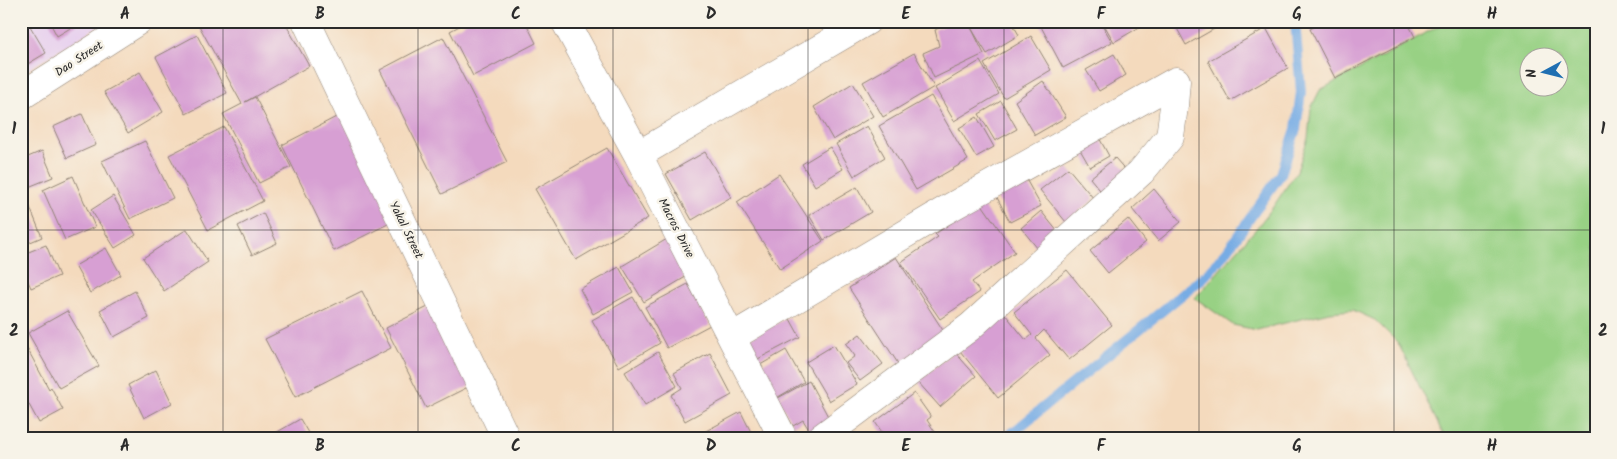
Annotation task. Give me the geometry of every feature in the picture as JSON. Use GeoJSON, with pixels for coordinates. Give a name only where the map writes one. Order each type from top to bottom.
{"type":"FeatureCollection","features":[{"type":"Feature","properties":{"kind":"street","name":"Dao Street"},"geometry":{"type":"LineString","coordinates":[[21,96],[138,21]]}},
{"type":"Feature","properties":{"kind":"street","name":"Yakal Street"},"geometry":{"type":"LineString","coordinates":[[306,21],[506,438]]}},
{"type":"Feature","properties":{"kind":"street","name":"Macros Drive"},"geometry":{"type":"LineString","coordinates":[[565,21],[638,155],[783,438]]}},
{"type":"Feature","properties":{"kind":"street"},"geometry":{"type":"LineString","coordinates":[[638,155],[853,25]]}},
{"type":"Feature","properties":{"kind":"street"},"geometry":{"type":"LineString","coordinates":[[732,337],[944,211],[1176,81],[1170,137],[1141,172],[970,327],[821,438]]}},
{"type":"Feature","properties":{"kind":"shaded area"},"geometry":{"type":"Polygon","coordinates":[[[21,21],[107,21],[21,74],[21,21]]]}},
{"type":"Feature","properties":{"kind":"green space"},"geometry":{"type":"Polygon","coordinates":[[[1448,21],[1596,21],[1596,438],[1445,438],[1398,343],[1375,320],[1353,310],[1329,312],[1257,330],[1233,325],[1195,298],[1255,230],[1297,171],[1308,138],[1311,108],[1320,90],[1448,21]]]}},
{"type":"Feature","properties":{"kind":"building"},"geometry":{"type":"Polygon","coordinates":[[[21,21],[27,21],[46,53],[21,68],[21,21]]]}},
{"type":"Feature","properties":{"kind":"building"},"geometry":{"type":"Polygon","coordinates":[[[49,21],[82,21],[57,36],[49,21]]]}},
{"type":"Feature","properties":{"kind":"building"},"geometry":{"type":"Polygon","coordinates":[[[284,21],[309,66],[245,102],[255,97],[291,167],[259,183],[223,114],[242,104],[197,22],[284,21]]]}},
{"type":"Feature","properties":{"kind":"building"},"geometry":{"type":"Polygon","coordinates":[[[469,21],[525,21],[536,43],[473,76],[450,31],[469,21]]]}},
{"type":"Feature","properties":{"kind":"building"},"geometry":{"type":"Polygon","coordinates":[[[952,21],[968,21],[984,54],[934,78],[923,53],[939,46],[935,30],[952,21]]]}},
{"type":"Feature","properties":{"kind":"building"},"geometry":{"type":"Polygon","coordinates":[[[978,21],[1011,21],[1019,35],[987,54],[970,26],[978,21]]]}},
{"type":"Feature","properties":{"kind":"building"},"geometry":{"type":"Polygon","coordinates":[[[1038,21],[1100,21],[1112,42],[1063,68],[1038,21]]]}},
{"type":"Feature","properties":{"kind":"building"},"geometry":{"type":"Polygon","coordinates":[[[1102,21],[1150,21],[1114,42],[1102,21]]]}},
{"type":"Feature","properties":{"kind":"building"},"geometry":{"type":"Polygon","coordinates":[[[1173,21],[1228,21],[1186,45],[1173,21]]]}},
{"type":"Feature","properties":{"kind":"building"},"geometry":{"type":"Polygon","coordinates":[[[1325,21],[1407,21],[1415,37],[1335,78],[1310,29],[1325,21]]]}},
{"type":"Feature","properties":{"kind":"building"},"geometry":{"type":"Polygon","coordinates":[[[1266,28],[1288,68],[1230,101],[1208,61],[1266,28]]]}},
{"type":"Feature","properties":{"kind":"building"},"geometry":{"type":"Polygon","coordinates":[[[197,35],[227,93],[186,114],[156,57],[197,35]]]}},
{"type":"Feature","properties":{"kind":"building"},"geometry":{"type":"Polygon","coordinates":[[[1031,36],[1051,70],[1004,98],[984,64],[1031,36]]]}},
{"type":"Feature","properties":{"kind":"building"},"geometry":{"type":"Polygon","coordinates":[[[443,37],[507,162],[442,194],[380,70],[443,37]]]}},
{"type":"Feature","properties":{"kind":"building"},"geometry":{"type":"Polygon","coordinates":[[[914,53],[934,87],[883,117],[863,82],[914,53]]]}},
{"type":"Feature","properties":{"kind":"building"},"geometry":{"type":"Polygon","coordinates":[[[1114,54],[1126,75],[1099,91],[1086,70],[1114,54]]]}},
{"type":"Feature","properties":{"kind":"building"},"geometry":{"type":"Polygon","coordinates":[[[980,61],[999,94],[954,121],[935,88],[980,61]]]}},
{"type":"Feature","properties":{"kind":"building"},"geometry":{"type":"Polygon","coordinates":[[[140,72],[163,112],[128,133],[104,92],[140,72]]]}},
{"type":"Feature","properties":{"kind":"building"},"geometry":{"type":"Polygon","coordinates":[[[1043,81],[1066,117],[1035,135],[1015,101],[1043,81]]]}},
{"type":"Feature","properties":{"kind":"building"},"geometry":{"type":"Polygon","coordinates":[[[853,83],[873,116],[833,140],[814,107],[853,83]]]}},
{"type":"Feature","properties":{"kind":"building"},"geometry":{"type":"Polygon","coordinates":[[[931,96],[968,160],[916,190],[879,126],[931,96]]]}},
{"type":"Feature","properties":{"kind":"building"},"geometry":{"type":"Polygon","coordinates":[[[1001,101],[1017,129],[995,141],[979,114],[1001,101]]]}},
{"type":"Feature","properties":{"kind":"building"},"geometry":{"type":"Polygon","coordinates":[[[82,114],[96,145],[67,158],[53,127],[82,114]]]}},
{"type":"Feature","properties":{"kind":"building"},"geometry":{"type":"Polygon","coordinates":[[[342,114],[396,220],[334,251],[282,145],[342,114]]]}},
{"type":"Feature","properties":{"kind":"building"},"geometry":{"type":"Polygon","coordinates":[[[977,117],[994,147],[976,157],[959,128],[977,117]]]}},
{"type":"Feature","properties":{"kind":"building"},"geometry":{"type":"Polygon","coordinates":[[[1091,123],[1109,156],[1090,167],[1071,134],[1091,123]]]}},
{"type":"Feature","properties":{"kind":"building"},"geometry":{"type":"Polygon","coordinates":[[[867,126],[885,157],[854,176],[836,144],[867,126]]]}},
{"type":"Feature","properties":{"kind":"building"},"geometry":{"type":"Polygon","coordinates":[[[224,127],[263,201],[208,230],[169,155],[224,127]]]}},
{"type":"Feature","properties":{"kind":"building"},"geometry":{"type":"Polygon","coordinates":[[[145,141],[173,198],[130,219],[102,161],[145,141]]]}},
{"type":"Feature","properties":{"kind":"building"},"geometry":{"type":"Polygon","coordinates":[[[830,147],[843,169],[815,186],[802,164],[830,147]]]}},
{"type":"Feature","properties":{"kind":"building"},"geometry":{"type":"Polygon","coordinates":[[[607,148],[648,218],[576,260],[535,189],[607,148]]]}},
{"type":"Feature","properties":{"kind":"building"},"geometry":{"type":"Polygon","coordinates":[[[42,151],[53,177],[21,190],[21,160],[42,151]]]}},
{"type":"Feature","properties":{"kind":"building"},"geometry":{"type":"Polygon","coordinates":[[[705,152],[731,197],[692,220],[666,174],[705,152]]]}},
{"type":"Feature","properties":{"kind":"building"},"geometry":{"type":"Polygon","coordinates":[[[1115,158],[1129,174],[1104,195],[1090,178],[1115,158]]]}},
{"type":"Feature","properties":{"kind":"building"},"geometry":{"type":"Polygon","coordinates":[[[1068,168],[1094,199],[1066,222],[1040,190],[1068,168]]]}},
{"type":"Feature","properties":{"kind":"building"},"geometry":{"type":"Polygon","coordinates":[[[779,174],[823,241],[780,269],[737,202],[779,174]]]}},
{"type":"Feature","properties":{"kind":"building"},"geometry":{"type":"Polygon","coordinates":[[[1023,174],[1041,206],[1010,222],[993,190],[1023,174]]]}},
{"type":"Feature","properties":{"kind":"building"},"geometry":{"type":"Polygon","coordinates":[[[73,176],[95,227],[65,240],[43,190],[73,176]]]}},
{"type":"Feature","properties":{"kind":"building"},"geometry":{"type":"Polygon","coordinates":[[[857,187],[871,212],[824,240],[809,215],[857,187]]]}},
{"type":"Feature","properties":{"kind":"building"},"geometry":{"type":"Polygon","coordinates":[[[1154,189],[1181,222],[1158,241],[1132,209],[1154,189]]]}},
{"type":"Feature","properties":{"kind":"building"},"geometry":{"type":"Polygon","coordinates":[[[113,196],[136,235],[115,248],[91,210],[113,196]]]}},
{"type":"Feature","properties":{"kind":"building"},"geometry":{"type":"Polygon","coordinates":[[[981,203],[1015,252],[972,282],[980,292],[940,319],[901,262],[938,237],[935,234],[981,203]]]}},
{"type":"Feature","properties":{"kind":"building"},"geometry":{"type":"Polygon","coordinates":[[[29,205],[42,237],[21,246],[21,208],[29,205]]]}},
{"type":"Feature","properties":{"kind":"building"},"geometry":{"type":"Polygon","coordinates":[[[1041,211],[1062,237],[1042,254],[1021,228],[1041,211]]]}},
{"type":"Feature","properties":{"kind":"building"},"geometry":{"type":"Polygon","coordinates":[[[263,213],[277,243],[252,255],[238,226],[263,213]]]}},
{"type":"Feature","properties":{"kind":"building"},"geometry":{"type":"Polygon","coordinates":[[[1128,219],[1146,242],[1108,273],[1090,251],[1128,219]]]}},
{"type":"Feature","properties":{"kind":"building"},"geometry":{"type":"Polygon","coordinates":[[[187,229],[208,262],[164,291],[143,258],[187,229]]]}},
{"type":"Feature","properties":{"kind":"building"},"geometry":{"type":"Polygon","coordinates":[[[667,239],[689,275],[644,302],[622,266],[667,239]]]}},
{"type":"Feature","properties":{"kind":"building"},"geometry":{"type":"Polygon","coordinates":[[[46,245],[59,276],[31,288],[21,265],[21,255],[46,245]]]}},
{"type":"Feature","properties":{"kind":"building"},"geometry":{"type":"Polygon","coordinates":[[[106,248],[121,275],[90,293],[75,266],[106,248]]]}},
{"type":"Feature","properties":{"kind":"building"},"geometry":{"type":"Polygon","coordinates":[[[896,257],[946,335],[899,365],[849,288],[896,257]]]}},
{"type":"Feature","properties":{"kind":"building"},"geometry":{"type":"Polygon","coordinates":[[[619,267],[633,292],[593,314],[580,289],[619,267]]]}},
{"type":"Feature","properties":{"kind":"building"},"geometry":{"type":"Polygon","coordinates":[[[1067,270],[1112,325],[1069,360],[1044,330],[1036,338],[1050,355],[998,398],[960,351],[1005,314],[1026,340],[1032,335],[1014,312],[1067,270]]]}},
{"type":"Feature","properties":{"kind":"building"},"geometry":{"type":"Polygon","coordinates":[[[688,284],[710,325],[667,348],[645,307],[688,284]]]}},
{"type":"Feature","properties":{"kind":"building"},"geometry":{"type":"Polygon","coordinates":[[[135,291],[149,318],[114,337],[100,310],[135,291]]]}},
{"type":"Feature","properties":{"kind":"building"},"geometry":{"type":"Polygon","coordinates":[[[362,291],[391,348],[295,397],[265,339],[362,291]]]}},
{"type":"Feature","properties":{"kind":"building"},"geometry":{"type":"Polygon","coordinates":[[[633,297],[660,343],[619,367],[592,320],[633,297]]]}},
{"type":"Feature","properties":{"kind":"building"},"geometry":{"type":"Polygon","coordinates":[[[434,304],[474,384],[426,408],[386,328],[434,304]]]}},
{"type":"Feature","properties":{"kind":"building"},"geometry":{"type":"Polygon","coordinates":[[[67,311],[99,366],[59,388],[28,333],[67,311]]]}},
{"type":"Feature","properties":{"kind":"building"},"geometry":{"type":"Polygon","coordinates":[[[789,317],[800,337],[754,361],[744,341],[789,317]]]}},
{"type":"Feature","properties":{"kind":"building"},"geometry":{"type":"Polygon","coordinates":[[[860,334],[883,364],[860,381],[846,363],[855,356],[846,344],[860,334]]]}},
{"type":"Feature","properties":{"kind":"building"},"geometry":{"type":"Polygon","coordinates":[[[21,337],[49,389],[51,387],[63,410],[39,423],[27,401],[21,404],[21,337]]]}},
{"type":"Feature","properties":{"kind":"building"},"geometry":{"type":"Polygon","coordinates":[[[834,345],[857,384],[829,401],[806,362],[834,345]]]}},
{"type":"Feature","properties":{"kind":"building"},"geometry":{"type":"Polygon","coordinates":[[[786,350],[804,382],[773,400],[755,368],[786,350]]]}},
{"type":"Feature","properties":{"kind":"building"},"geometry":{"type":"Polygon","coordinates":[[[954,351],[976,376],[940,407],[918,382],[954,351]]]}},
{"type":"Feature","properties":{"kind":"building"},"geometry":{"type":"Polygon","coordinates":[[[658,352],[677,386],[645,405],[625,372],[658,352]]]}},
{"type":"Feature","properties":{"kind":"building"},"geometry":{"type":"Polygon","coordinates":[[[710,353],[732,395],[685,421],[671,395],[682,388],[674,373],[710,353]]]}},
{"type":"Feature","properties":{"kind":"building"},"geometry":{"type":"Polygon","coordinates":[[[156,370],[172,403],[144,418],[128,385],[156,370]]]}},
{"type":"Feature","properties":{"kind":"building"},"geometry":{"type":"Polygon","coordinates":[[[809,381],[831,422],[811,433],[803,420],[793,426],[778,398],[809,381]]]}},
{"type":"Feature","properties":{"kind":"building"},"geometry":{"type":"Polygon","coordinates":[[[914,393],[931,417],[927,420],[939,438],[886,438],[875,422],[914,393]]]}},
{"type":"Feature","properties":{"kind":"building"},"geometry":{"type":"Polygon","coordinates":[[[741,412],[754,438],[693,438],[741,412]]]}},
{"type":"Feature","properties":{"kind":"building"},"geometry":{"type":"Polygon","coordinates":[[[300,419],[311,438],[267,438],[300,419]]]}},
{"type":"Feature","properties":{"kind":"waterway"},"geometry":{"type":"LineString","coordinates":[[1006,438],[1205,276],[1227,251],[1281,174],[1296,129],[1301,92],[1295,21]]}}]}
